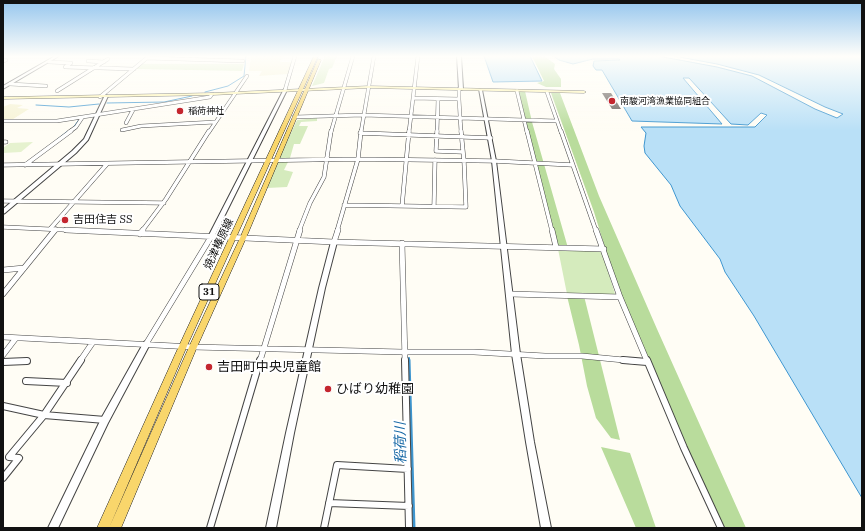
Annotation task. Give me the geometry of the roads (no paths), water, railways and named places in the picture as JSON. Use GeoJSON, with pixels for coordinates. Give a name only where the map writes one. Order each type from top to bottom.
{"type":"FeatureCollection","features":[{"type":"Feature","properties":{"kind":"main road","name":"焼津榛原線"},"geometry":{"type":"LineString","coordinates":[[115,528],[194,346],[243,238],[271,161],[294,117],[307,81]]}},
{"type":"Feature","properties":{"kind":"main road","name":"焼津榛原線"},"geometry":{"type":"LineString","coordinates":[[103,528],[183,346],[308,81]]}},
{"type":"Feature","properties":{"kind":"main road"},"geometry":{"type":"LineString","coordinates":[[3,98],[188,95],[369,87],[584,92]]}},
{"type":"Feature","properties":{"kind":"street"},"geometry":{"type":"LineString","coordinates":[[3,88],[16,81]]}},
{"type":"Feature","properties":{"kind":"street"},"geometry":{"type":"LineString","coordinates":[[57,91],[73,81]]}},
{"type":"Feature","properties":{"kind":"street"},"geometry":{"type":"LineString","coordinates":[[100,97],[120,81]]}},
{"type":"Feature","properties":{"kind":"street"},"geometry":{"type":"LineString","coordinates":[[140,234],[164,203],[215,122],[244,81]]}},
{"type":"Feature","properties":{"kind":"street"},"geometry":{"type":"LineString","coordinates":[[53,528],[105,420],[146,344],[211,237],[250,161],[288,81]]}},
{"type":"Feature","properties":{"kind":"street"},"geometry":{"type":"LineString","coordinates":[[210,528],[296,239],[310,203],[321,185],[331,132],[346,81]]}},
{"type":"Feature","properties":{"kind":"street"},"geometry":{"type":"LineString","coordinates":[[271,528],[322,288],[358,159],[362,115],[370,81]]}},
{"type":"Feature","properties":{"kind":"street"},"geometry":{"type":"LineString","coordinates":[[402,206],[408,135],[415,81]]}},
{"type":"Feature","properties":{"kind":"street"},"geometry":{"type":"LineString","coordinates":[[344,205],[466,207],[464,161],[458,99],[460,81]]}},
{"type":"Feature","properties":{"kind":"street"},"geometry":{"type":"LineString","coordinates":[[10,84],[46,86]]}},
{"type":"Feature","properties":{"kind":"street"},"geometry":{"type":"LineString","coordinates":[[480,90],[491,138],[505,246],[516,354],[546,528]]}},
{"type":"Feature","properties":{"kind":"street"},"geometry":{"type":"LineString","coordinates":[[517,91],[556,248]]}},
{"type":"Feature","properties":{"kind":"street"},"geometry":{"type":"LineString","coordinates":[[547,92],[620,297],[684,448],[721,528]]}},
{"type":"Feature","properties":{"kind":"street"},"geometry":{"type":"LineString","coordinates":[[3,121],[46,122],[82,118],[210,97],[212,94]]}},
{"type":"Feature","properties":{"kind":"street"},"geometry":{"type":"LineString","coordinates":[[3,212],[59,165],[86,139],[106,96]]}},
{"type":"Feature","properties":{"kind":"street"},"geometry":{"type":"LineString","coordinates":[[413,98],[458,99]]}},
{"type":"Feature","properties":{"kind":"street"},"geometry":{"type":"LineString","coordinates":[[438,99],[436,151],[463,152]]}},
{"type":"Feature","properties":{"kind":"street"},"geometry":{"type":"LineString","coordinates":[[126,123],[133,110]]}},
{"type":"Feature","properties":{"kind":"street"},"geometry":{"type":"LineString","coordinates":[[294,117],[362,115],[557,121]]}},
{"type":"Feature","properties":{"kind":"street"},"geometry":{"type":"LineString","coordinates":[[26,165],[76,128],[82,118]]}},
{"type":"Feature","properties":{"kind":"street"},"geometry":{"type":"LineString","coordinates":[[122,130],[141,126],[215,122]]}},
{"type":"Feature","properties":{"kind":"street"},"geometry":{"type":"LineString","coordinates":[[360,133],[491,138]]}},
{"type":"Feature","properties":{"kind":"street"},"geometry":{"type":"LineString","coordinates":[[3,165],[407,159],[573,165]]}},
{"type":"Feature","properties":{"kind":"street"},"geometry":{"type":"LineString","coordinates":[[434,206],[436,160]]}},
{"type":"Feature","properties":{"kind":"street"},"geometry":{"type":"LineString","coordinates":[[50,229],[107,164]]}},
{"type":"Feature","properties":{"kind":"street"},"geometry":{"type":"LineString","coordinates":[[3,201],[164,203]]}},
{"type":"Feature","properties":{"kind":"street"},"geometry":{"type":"LineString","coordinates":[[3,227],[234,238],[296,239],[334,242],[604,249]]}},
{"type":"Feature","properties":{"kind":"street"},"geometry":{"type":"LineString","coordinates":[[3,294],[56,229]]}},
{"type":"Feature","properties":{"kind":"street"},"geometry":{"type":"LineString","coordinates":[[402,243],[409,528]]}},
{"type":"Feature","properties":{"kind":"street"},"geometry":{"type":"LineString","coordinates":[[3,270],[24,268]]}},
{"type":"Feature","properties":{"kind":"street"},"geometry":{"type":"LineString","coordinates":[[510,294],[620,297]]}},
{"type":"Feature","properties":{"kind":"street"},"geometry":{"type":"LineString","coordinates":[[3,337],[183,346],[582,356],[647,362]]}},
{"type":"Feature","properties":{"kind":"street"},"geometry":{"type":"LineString","coordinates":[[3,355],[16,338]]}},
{"type":"Feature","properties":{"kind":"street"},"geometry":{"type":"LineString","coordinates":[[3,478],[19,458],[10,457],[44,416],[93,342]]}},
{"type":"Feature","properties":{"kind":"street"},"geometry":{"type":"LineString","coordinates":[[3,362],[27,361]]}},
{"type":"Feature","properties":{"kind":"street"},"geometry":{"type":"LineString","coordinates":[[26,381],[66,383]]}},
{"type":"Feature","properties":{"kind":"street"},"geometry":{"type":"LineString","coordinates":[[3,406],[44,416],[105,420]]}},
{"type":"Feature","properties":{"kind":"street"},"geometry":{"type":"LineString","coordinates":[[324,528],[337,465],[408,470]]}},
{"type":"Feature","properties":{"kind":"street"},"geometry":{"type":"LineString","coordinates":[[329,503],[409,506]]}},
{"type":"Feature","properties":{"kind":"water"},"geometry":{"type":"Polygon","coordinates":[[[493,81],[542,81],[493,82],[493,81]]]}},
{"type":"Feature","properties":{"kind":"water"},"geometry":{"type":"Polygon","coordinates":[[[608,81],[685,81],[722,124],[632,121],[608,81]]]}},
{"type":"Feature","properties":{"kind":"water"},"geometry":{"type":"Polygon","coordinates":[[[692,81],[761,81],[815,109],[837,118],[843,114],[771,81],[862,81],[862,498],[754,316],[725,272],[720,259],[680,206],[671,185],[645,153],[644,146],[646,133],[641,127],[755,127],[767,115],[761,113],[748,125],[731,124],[692,81]]]}},
{"type":"Feature","properties":{"kind":"waterway"},"geometry":{"type":"LineString","coordinates":[[205,92],[228,86],[236,81]]}},
{"type":"Feature","properties":{"kind":"waterway"},"geometry":{"type":"LineString","coordinates":[[107,103],[164,102],[192,96]]}},
{"type":"Feature","properties":{"kind":"waterway"},"geometry":{"type":"LineString","coordinates":[[36,105],[69,107],[99,104]]}},
{"type":"Feature","properties":{"kind":"waterway"},"geometry":{"type":"LineString","coordinates":[[73,128],[80,118]]}},
{"type":"Feature","properties":{"kind":"waterway"},"geometry":{"type":"LineString","coordinates":[[57,140],[67,132]]}},
{"type":"Feature","properties":{"kind":"waterway","name":"稻荷川"},"geometry":{"type":"LineString","coordinates":[[409,360],[414,528]]}},
{"type":"Feature","properties":{"kind":"place","name":"南駿河湾漁業協同組合"},"geometry":{"type":"Point","coordinates":[612,101]}},
{"type":"Feature","properties":{"kind":"place","name":"稲荷神社"},"geometry":{"type":"Point","coordinates":[180,111]}},
{"type":"Feature","properties":{"kind":"place","name":"吉田住吉 SS"},"geometry":{"type":"Point","coordinates":[65,220]}},
{"type":"Feature","properties":{"kind":"place","name":"吉田町中央児童館"},"geometry":{"type":"Point","coordinates":[209,367]}},
{"type":"Feature","properties":{"kind":"place","name":"ひばり幼稚園"},"geometry":{"type":"Point","coordinates":[328,389]}}]}
